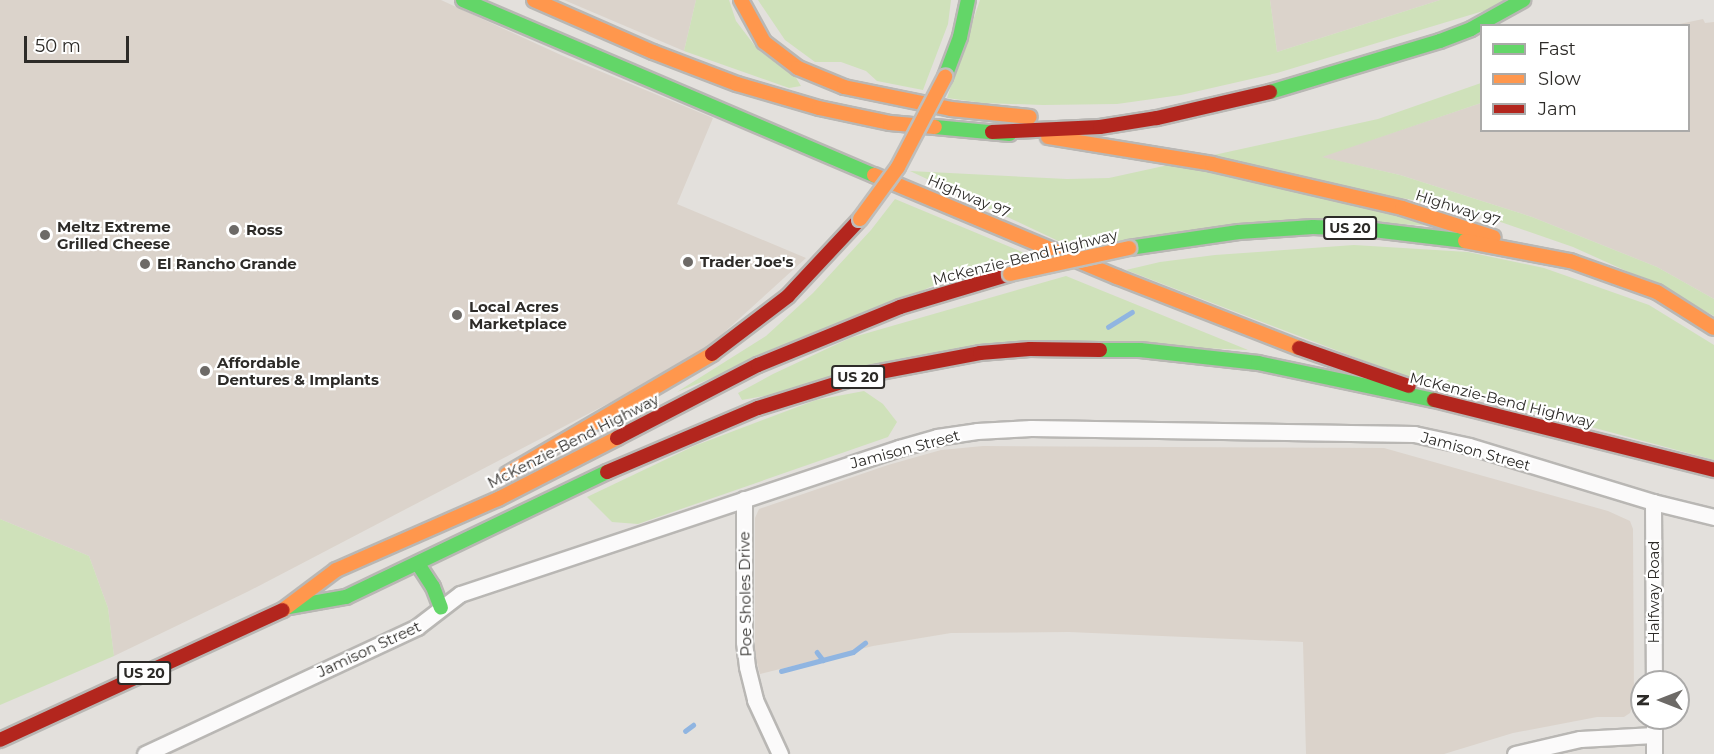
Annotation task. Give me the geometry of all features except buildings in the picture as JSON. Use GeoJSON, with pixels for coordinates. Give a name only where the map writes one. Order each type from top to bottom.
{"type":"FeatureCollection","features":[{"type":"Feature","properties":{"kind":"main road","name":"Highway 97"},"geometry":{"type":"LineString","coordinates":[[464,0],[630,73],[1117,277],[1274,339],[1467,407]]}},
{"type":"Feature","properties":{"kind":"main road","name":"Highway 97"},"geometry":{"type":"LineString","coordinates":[[534,0],[653,52],[726,80],[819,108],[890,123],[1066,139],[1212,164],[1402,208],[1570,261]]}},
{"type":"Feature","properties":{"kind":"main road"},"geometry":{"type":"LineString","coordinates":[[741,0],[764,42],[798,68],[844,87],[951,109],[1037,117],[1157,118]]}},
{"type":"Feature","properties":{"kind":"main road"},"geometry":{"type":"LineString","coordinates":[[491,483],[702,361],[788,296],[860,219],[898,167],[945,77],[960,37],[968,0]]}},
{"type":"Feature","properties":{"kind":"main road"},"geometry":{"type":"LineString","coordinates":[[1481,24],[1523,0]]}},
{"type":"Feature","properties":{"kind":"main road"},"geometry":{"type":"LineString","coordinates":[[992,132],[1042,132],[1157,118],[1257,96],[1382,60],[1480,24]]}},
{"type":"Feature","properties":{"kind":"main road","name":"McKenzie-Bend Highway"},"geometry":{"type":"LineString","coordinates":[[0,740],[289,607],[336,570],[498,499],[738,375],[794,349],[900,307],[1010,274],[1129,248],[1239,232],[1313,228],[1365,229],[1473,242],[1570,261],[1657,292],[1714,328]]}},
{"type":"Feature","properties":{"kind":"main road","name":"McKenzie-Bend Highway"},"geometry":{"type":"LineString","coordinates":[[289,607],[346,597],[625,463],[699,431],[812,390],[934,360],[1030,349],[1140,350],[1202,355],[1287,368],[1467,407],[1714,470]]}},
{"type":"Feature","properties":{"kind":"main road"},"geometry":{"type":"LineString","coordinates":[[336,570],[470,495]]}},
{"type":"Feature","properties":{"kind":"main road"},"geometry":{"type":"LineString","coordinates":[[418,564],[433,587],[441,608]]}},
{"type":"Feature","properties":{"kind":"street","name":"Jamison Street"},"geometry":{"type":"LineString","coordinates":[[145,754],[417,627],[460,594],[937,437],[977,431],[1031,428],[1414,434],[1469,446],[1653,502],[1714,517]]}},
{"type":"Feature","properties":{"kind":"street","name":"Poe Sholes Drive"},"geometry":{"type":"LineString","coordinates":[[744,499],[744,642],[747,667],[755,700],[780,754]]}},
{"type":"Feature","properties":{"kind":"street","name":"Halfway Road"},"geometry":{"type":"LineString","coordinates":[[1653,502],[1654,670]]}},
{"type":"Feature","properties":{"kind":"street"},"geometry":{"type":"LineString","coordinates":[[1654,730],[1654,754]]}},
{"type":"Feature","properties":{"kind":"street"},"geometry":{"type":"LineString","coordinates":[[1515,754],[1580,739],[1654,735]]}},
{"type":"Feature","properties":{"kind":"shaded area"},"geometry":{"type":"Polygon","coordinates":[[[0,0],[441,0],[561,55],[713,118],[677,204],[806,258],[697,357],[249,591],[114,656],[108,608],[89,556],[0,519],[0,0]]]}},
{"type":"Feature","properties":{"kind":"shaded area"},"geometry":{"type":"Polygon","coordinates":[[[564,0],[696,0],[684,51],[564,0]]]}},
{"type":"Feature","properties":{"kind":"shaded area"},"geometry":{"type":"Polygon","coordinates":[[[1270,0],[1440,0],[1277,52],[1270,0]]]}},
{"type":"Feature","properties":{"kind":"shaded area"},"geometry":{"type":"Polygon","coordinates":[[[1703,19],[1705,23],[1714,22],[1714,299],[1657,267],[1532,217],[1400,175],[1320,157],[1480,103],[1480,132],[1690,132],[1690,24],[1680,24],[1703,19]]]}},
{"type":"Feature","properties":{"kind":"shaded area"},"geometry":{"type":"Polygon","coordinates":[[[983,446],[1384,448],[1608,511],[1630,521],[1633,529],[1634,670],[1630,670],[1630,713],[1624,717],[1597,717],[1513,733],[1444,754],[1306,754],[1303,642],[1069,632],[951,633],[873,646],[760,674],[755,655],[755,518],[759,509],[888,465],[941,450],[983,446]]]}},
{"type":"Feature","properties":{"kind":"green space"},"geometry":{"type":"Polygon","coordinates":[[[696,0],[729,0],[736,21],[758,50],[795,76],[801,86],[789,88],[684,51],[696,0]]]}},
{"type":"Feature","properties":{"kind":"green space"},"geometry":{"type":"Polygon","coordinates":[[[758,0],[951,0],[948,24],[923,90],[877,81],[866,71],[841,62],[815,62],[785,40],[758,0]]]}},
{"type":"Feature","properties":{"kind":"green space"},"geometry":{"type":"Polygon","coordinates":[[[980,0],[1270,0],[1277,52],[1440,0],[1505,0],[1490,9],[1277,73],[1181,95],[1117,104],[1043,105],[983,103],[947,98],[980,0]]]}},
{"type":"Feature","properties":{"kind":"green space"},"geometry":{"type":"Polygon","coordinates":[[[1480,83],[1480,103],[1322,157],[1400,175],[1532,217],[1657,267],[1714,299],[1714,316],[1653,283],[1573,247],[1466,210],[1402,198],[1471,227],[1393,224],[1088,255],[910,171],[1067,179],[1109,178],[1378,119],[1480,83]]]}},
{"type":"Feature","properties":{"kind":"green space"},"geometry":{"type":"Polygon","coordinates":[[[895,199],[1034,257],[965,271],[878,311],[677,392],[766,336],[813,293],[871,230],[895,199]]]}},
{"type":"Feature","properties":{"kind":"green space"},"geometry":{"type":"Polygon","coordinates":[[[1354,245],[1468,252],[1544,268],[1649,305],[1714,345],[1714,460],[1412,379],[1126,270],[1160,262],[1215,255],[1354,245]]]}},
{"type":"Feature","properties":{"kind":"green space"},"geometry":{"type":"Polygon","coordinates":[[[1066,276],[1248,350],[1068,342],[742,400],[738,393],[850,338],[1066,276]]]}},
{"type":"Feature","properties":{"kind":"green space"},"geometry":{"type":"Polygon","coordinates":[[[864,391],[883,404],[897,422],[888,437],[638,524],[612,522],[587,497],[694,446],[816,400],[864,391]]]}},
{"type":"Feature","properties":{"kind":"green space"},"geometry":{"type":"Polygon","coordinates":[[[0,519],[89,556],[108,608],[114,656],[0,705],[0,519]]]}},
{"type":"Feature","properties":{"kind":"waterway"},"geometry":{"type":"LineString","coordinates":[[1108,327],[1132,312]]}},
{"type":"Feature","properties":{"kind":"waterway"},"geometry":{"type":"LineString","coordinates":[[781,671],[853,652],[865,643]]}},
{"type":"Feature","properties":{"kind":"waterway"},"geometry":{"type":"LineString","coordinates":[[817,652],[823,660]]}},
{"type":"Feature","properties":{"kind":"waterway"},"geometry":{"type":"LineString","coordinates":[[685,731],[693,725]]}},
{"type":"Feature","properties":{"kind":"traffic: fast"},"geometry":{"type":"LineString","coordinates":[[463,0],[874,175]]}},
{"type":"Feature","properties":{"kind":"traffic: fast"},"geometry":{"type":"LineString","coordinates":[[945,77],[960,37],[968,0]]}},
{"type":"Feature","properties":{"kind":"traffic: fast"},"geometry":{"type":"LineString","coordinates":[[1270,92],[1440,41],[1471,29],[1523,0]]}},
{"type":"Feature","properties":{"kind":"traffic: fast"},"geometry":{"type":"LineString","coordinates":[[935,127],[1010,134]]}},
{"type":"Feature","properties":{"kind":"traffic: fast"},"geometry":{"type":"LineString","coordinates":[[1129,248],[1239,232],[1313,227],[1365,229],[1465,241]]}},
{"type":"Feature","properties":{"kind":"traffic: fast"},"geometry":{"type":"LineString","coordinates":[[1100,350],[1140,350],[1258,363],[1434,400]]}},
{"type":"Feature","properties":{"kind":"traffic: fast"},"geometry":{"type":"LineString","coordinates":[[289,607],[346,597],[607,472]]}},
{"type":"Feature","properties":{"kind":"traffic: fast"},"geometry":{"type":"LineString","coordinates":[[418,564],[433,587],[441,608]]}},
{"type":"Feature","properties":{"kind":"traffic: slow"},"geometry":{"type":"LineString","coordinates":[[534,0],[653,52],[737,84],[819,108],[890,123],[935,127]]}},
{"type":"Feature","properties":{"kind":"traffic: slow"},"geometry":{"type":"LineString","coordinates":[[741,0],[764,42],[798,68],[844,87],[951,109],[1030,117]]}},
{"type":"Feature","properties":{"kind":"traffic: slow"},"geometry":{"type":"LineString","coordinates":[[860,219],[898,167],[945,77]]}},
{"type":"Feature","properties":{"kind":"traffic: slow"},"geometry":{"type":"LineString","coordinates":[[1048,137],[1212,164],[1402,208],[1493,237]]}},
{"type":"Feature","properties":{"kind":"traffic: slow"},"geometry":{"type":"LineString","coordinates":[[874,175],[1117,277],[1299,348]]}},
{"type":"Feature","properties":{"kind":"traffic: slow"},"geometry":{"type":"LineString","coordinates":[[1465,241],[1570,261],[1657,292],[1714,328]]}},
{"type":"Feature","properties":{"kind":"traffic: slow"},"geometry":{"type":"LineString","coordinates":[[1010,274],[1129,248]]}},
{"type":"Feature","properties":{"kind":"traffic: slow"},"geometry":{"type":"LineString","coordinates":[[507,474],[712,354]]}},
{"type":"Feature","properties":{"kind":"traffic: slow"},"geometry":{"type":"LineString","coordinates":[[283,610],[336,570],[498,499],[617,438]]}},
{"type":"Feature","properties":{"kind":"traffic: jam"},"geometry":{"type":"LineString","coordinates":[[992,132],[1100,127],[1157,118],[1270,92]]}},
{"type":"Feature","properties":{"kind":"traffic: jam"},"geometry":{"type":"LineString","coordinates":[[712,354],[788,296],[860,219]]}},
{"type":"Feature","properties":{"kind":"traffic: jam"},"geometry":{"type":"LineString","coordinates":[[617,438],[758,365],[900,307],[1010,274]]}},
{"type":"Feature","properties":{"kind":"traffic: jam"},"geometry":{"type":"LineString","coordinates":[[1299,348],[1409,386]]}},
{"type":"Feature","properties":{"kind":"traffic: jam"},"geometry":{"type":"LineString","coordinates":[[607,472],[758,408],[864,375],[980,353],[1030,349],[1100,350]]}},
{"type":"Feature","properties":{"kind":"traffic: jam"},"geometry":{"type":"LineString","coordinates":[[1434,400],[1714,470]]}},
{"type":"Feature","properties":{"kind":"traffic: jam"},"geometry":{"type":"LineString","coordinates":[[0,740],[283,610]]}},
{"type":"Feature","properties":{"kind":"place","name":"Ross"},"geometry":{"type":"Point","coordinates":[234,230]}},
{"type":"Feature","properties":{"kind":"place","name":"Meltz Extreme Grilled Cheese"},"geometry":{"type":"Point","coordinates":[45,235]}},
{"type":"Feature","properties":{"kind":"place","name":"Trader Joe's"},"geometry":{"type":"Point","coordinates":[688,262]}},
{"type":"Feature","properties":{"kind":"place","name":"El Rancho Grande"},"geometry":{"type":"Point","coordinates":[145,264]}},
{"type":"Feature","properties":{"kind":"place","name":"Local Acres Marketplace"},"geometry":{"type":"Point","coordinates":[457,315]}},
{"type":"Feature","properties":{"kind":"place","name":"Affordable Dentures & Implants"},"geometry":{"type":"Point","coordinates":[205,371]}}]}
